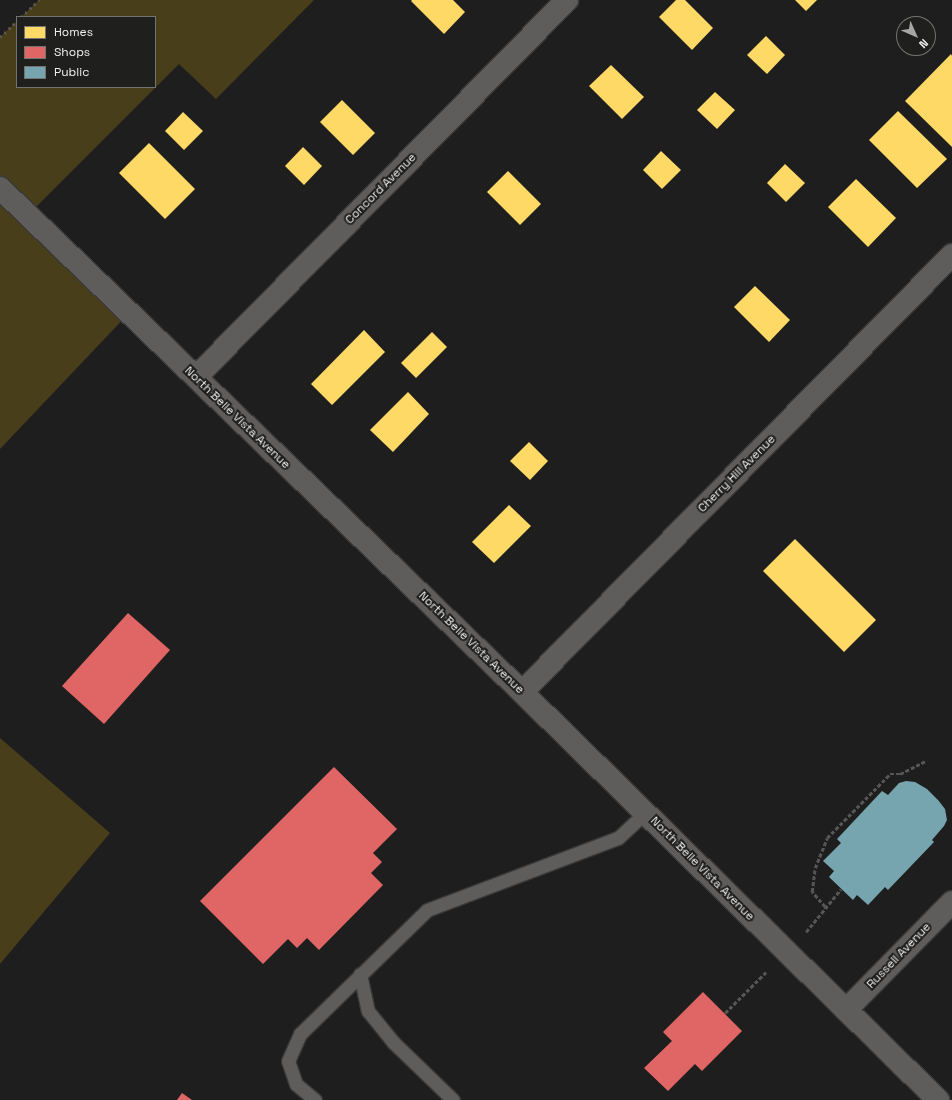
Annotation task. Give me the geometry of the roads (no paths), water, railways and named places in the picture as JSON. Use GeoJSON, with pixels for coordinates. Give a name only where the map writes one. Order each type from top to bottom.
{"type":"FeatureCollection","features":[{"type":"Feature","properties":{"kind":"street","name":"Concord Avenue"},"geometry":{"type":"LineString","coordinates":[[196,377],[567,0]]}},
{"type":"Feature","properties":{"kind":"street","name":"North Belle Vista Avenue"},"geometry":{"type":"LineString","coordinates":[[0,188],[522,692],[938,1100]]}},
{"type":"Feature","properties":{"kind":"street","name":"Cherry Hill Avenue"},"geometry":{"type":"LineString","coordinates":[[522,692],[952,255]]}},
{"type":"Feature","properties":{"kind":"street","name":"Russell Avenue"},"geometry":{"type":"LineString","coordinates":[[846,1010],[952,902]]}},
{"type":"Feature","properties":{"kind":"lane"},"geometry":{"type":"LineString","coordinates":[[315,1100],[296,1084],[288,1061],[300,1034],[427,910],[618,838],[645,813]]}},
{"type":"Feature","properties":{"kind":"lane"},"geometry":{"type":"LineString","coordinates":[[360,974],[368,1011],[393,1042],[453,1100]]}},
{"type":"Feature","properties":{"kind":"railway"},"geometry":{"type":"LineString","coordinates":[[22,16],[39,0]]}},
{"type":"Feature","properties":{"kind":"railway"},"geometry":{"type":"LineString","coordinates":[[0,37],[16,22]]}}]}
